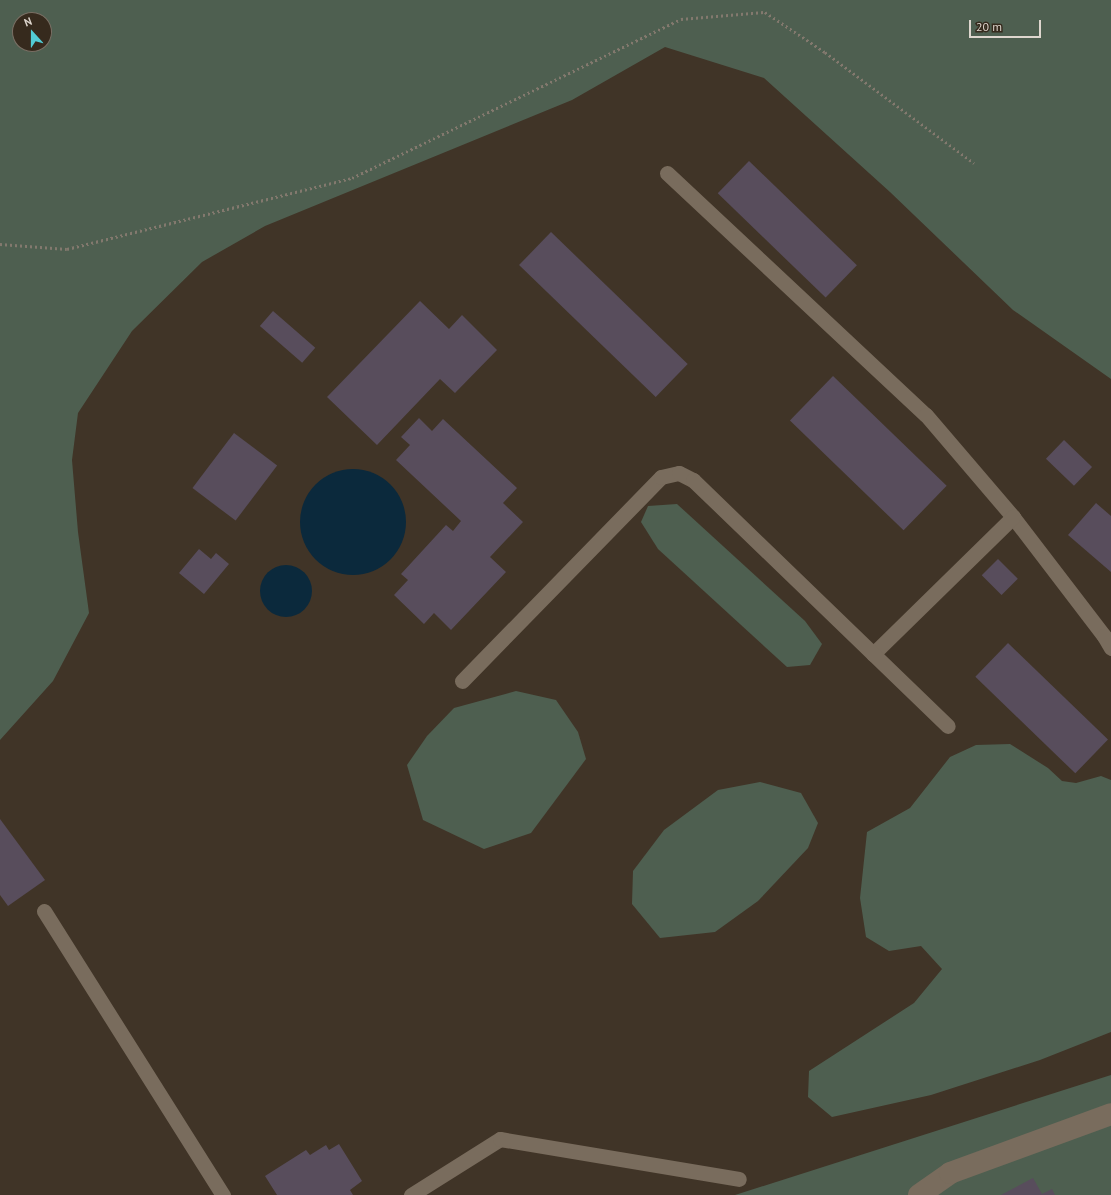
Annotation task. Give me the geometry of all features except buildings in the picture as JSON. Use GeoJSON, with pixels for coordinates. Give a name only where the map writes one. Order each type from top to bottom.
{"type":"FeatureCollection","features":[{"type":"Feature","properties":{"kind":"street"},"geometry":{"type":"LineString","coordinates":[[919,1195],[950,1173],[1111,1114]]}},
{"type":"Feature","properties":{"kind":"lane"},"geometry":{"type":"LineString","coordinates":[[668,173],[926,415],[1013,517],[1104,636],[1111,648]]}},
{"type":"Feature","properties":{"kind":"lane"},"geometry":{"type":"LineString","coordinates":[[462,681],[660,477],[679,473],[693,480],[948,726]]}},
{"type":"Feature","properties":{"kind":"lane"},"geometry":{"type":"LineString","coordinates":[[873,654],[1013,517]]}},
{"type":"Feature","properties":{"kind":"lane"},"geometry":{"type":"LineString","coordinates":[[44,910],[223,1195]]}},
{"type":"Feature","properties":{"kind":"lane"},"geometry":{"type":"LineString","coordinates":[[411,1195],[500,1139],[739,1179]]}},
{"type":"Feature","properties":{"kind":"path"},"geometry":{"type":"LineString","coordinates":[[0,244],[67,249],[352,178],[681,19],[764,12],[825,52],[974,163]]}},
{"type":"Feature","properties":{"kind":"green space"},"geometry":{"type":"Polygon","coordinates":[[[0,0],[1111,0],[1111,379],[1013,310],[890,192],[764,78],[665,47],[572,100],[265,226],[202,262],[132,331],[78,413],[72,460],[78,532],[89,613],[53,681],[0,740],[0,0]]]}},
{"type":"Feature","properties":{"kind":"green space"},"geometry":{"type":"Polygon","coordinates":[[[677,504],[805,621],[822,644],[810,665],[787,667],[658,549],[641,522],[648,506],[677,504]]]}},
{"type":"Feature","properties":{"kind":"green space"},"geometry":{"type":"Polygon","coordinates":[[[516,691],[556,700],[578,732],[586,759],[531,833],[484,849],[423,820],[407,765],[427,736],[454,708],[516,691]]]}},
{"type":"Feature","properties":{"kind":"green space"},"geometry":{"type":"Polygon","coordinates":[[[1010,744],[1048,768],[1062,781],[1076,783],[1101,776],[1111,780],[1111,1032],[1040,1060],[931,1095],[832,1117],[808,1097],[809,1071],[914,1003],[942,969],[921,946],[889,951],[866,937],[860,898],[867,832],[910,808],[950,757],[976,745],[1010,744]]]}},
{"type":"Feature","properties":{"kind":"green space"},"geometry":{"type":"Polygon","coordinates":[[[760,782],[801,793],[818,823],[808,848],[758,901],[715,932],[660,938],[632,904],[633,871],[664,830],[718,790],[760,782]]]}},
{"type":"Feature","properties":{"kind":"green space"},"geometry":{"type":"Polygon","coordinates":[[[1111,1075],[1111,1195],[735,1195],[1111,1075]]]}},
{"type":"Feature","properties":{"kind":"water"},"geometry":{"type":"Polygon","coordinates":[[[353,469],[373,473],[391,484],[402,502],[406,522],[402,542],[391,560],[373,571],[353,575],[333,571],[315,560],[304,542],[300,522],[304,502],[315,484],[333,473],[353,469]]]}},
{"type":"Feature","properties":{"kind":"water"},"geometry":{"type":"Polygon","coordinates":[[[281,565],[291,565],[305,572],[312,586],[312,596],[305,610],[291,617],[281,617],[271,613],[264,606],[260,596],[260,586],[264,576],[271,569],[281,565]]]}}]}
